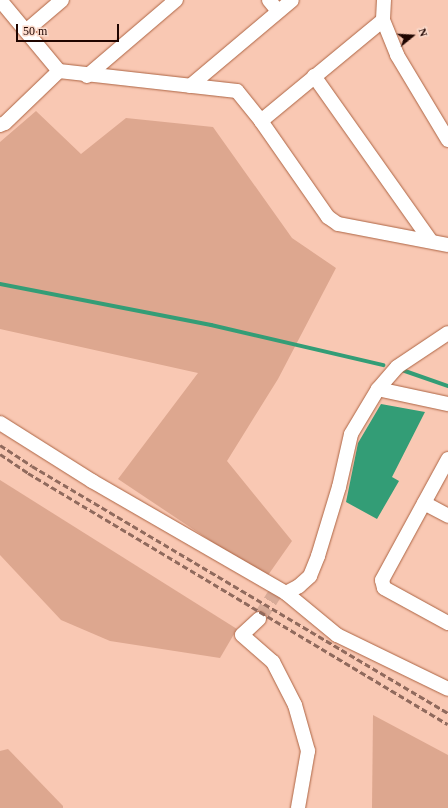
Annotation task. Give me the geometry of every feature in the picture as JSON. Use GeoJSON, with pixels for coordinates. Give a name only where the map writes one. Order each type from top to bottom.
{"type":"FeatureCollection","features":[{"type":"Feature","properties":{"kind":"street"},"geometry":{"type":"LineString","coordinates":[[0,0],[27,30],[59,72],[237,91],[261,121],[328,217],[338,224],[448,245]]}},
{"type":"Feature","properties":{"kind":"street"},"geometry":{"type":"LineString","coordinates":[[27,30],[62,0]]}},
{"type":"Feature","properties":{"kind":"street"},"geometry":{"type":"LineString","coordinates":[[87,76],[176,0]]}},
{"type":"Feature","properties":{"kind":"street"},"geometry":{"type":"LineString","coordinates":[[269,0],[278,11]]}},
{"type":"Feature","properties":{"kind":"street"},"geometry":{"type":"LineString","coordinates":[[190,86],[292,0]]}},
{"type":"Feature","properties":{"kind":"street"},"geometry":{"type":"LineString","coordinates":[[384,0],[383,20],[397,55],[448,140]]}},
{"type":"Feature","properties":{"kind":"street"},"geometry":{"type":"LineString","coordinates":[[261,121],[383,20]]}},
{"type":"Feature","properties":{"kind":"street"},"geometry":{"type":"LineString","coordinates":[[0,125],[5,123],[59,72]]}},
{"type":"Feature","properties":{"kind":"street"},"geometry":{"type":"LineString","coordinates":[[314,76],[431,241]]}},
{"type":"Feature","properties":{"kind":"street"},"geometry":{"type":"LineString","coordinates":[[286,593],[299,586],[310,576],[318,556],[337,494],[351,434],[378,389],[397,367],[448,333]]}},
{"type":"Feature","properties":{"kind":"street"},"geometry":{"type":"LineString","coordinates":[[378,389],[448,404]]}},
{"type":"Feature","properties":{"kind":"street"},"geometry":{"type":"LineString","coordinates":[[0,423],[92,480],[286,593],[337,635],[448,689]]}},
{"type":"Feature","properties":{"kind":"street"},"geometry":{"type":"LineString","coordinates":[[448,459],[382,580],[384,588],[448,623]]}},
{"type":"Feature","properties":{"kind":"street"},"geometry":{"type":"LineString","coordinates":[[424,503],[448,516]]}},
{"type":"Feature","properties":{"kind":"street"},"geometry":{"type":"LineString","coordinates":[[260,619],[242,635],[273,662],[295,705],[308,751],[298,808]]}},
{"type":"Feature","properties":{"kind":"shaded area"},"geometry":{"type":"Polygon","coordinates":[[[36,111],[81,154],[126,118],[213,127],[292,238],[336,268],[278,379],[227,461],[292,541],[266,578],[118,479],[198,373],[0,329],[0,142],[36,111]]]}},
{"type":"Feature","properties":{"kind":"shaded area"},"geometry":{"type":"Polygon","coordinates":[[[381,404],[425,412],[392,477],[399,481],[377,519],[346,502],[358,443],[381,404]]]}},
{"type":"Feature","properties":{"kind":"shaded area"},"geometry":{"type":"Polygon","coordinates":[[[0,480],[237,629],[220,658],[110,641],[61,620],[0,555],[0,480]]]}},
{"type":"Feature","properties":{"kind":"shaded area"},"geometry":{"type":"Polygon","coordinates":[[[373,715],[448,755],[448,808],[372,808],[373,715]]]}},
{"type":"Feature","properties":{"kind":"shaded area"},"geometry":{"type":"Polygon","coordinates":[[[8,749],[63,806],[63,808],[0,808],[0,751],[8,749]]]}},
{"type":"Feature","properties":{"kind":"waterway"},"geometry":{"type":"LineString","coordinates":[[0,284],[211,325],[383,365]]}},
{"type":"Feature","properties":{"kind":"waterway"},"geometry":{"type":"LineString","coordinates":[[402,370],[448,386]]}},
{"type":"Feature","properties":{"kind":"tunnel"},"geometry":{"type":"LineString","coordinates":[[259,619],[278,589]]}},
{"type":"Feature","properties":{"kind":"railway"},"geometry":{"type":"LineString","coordinates":[[0,445],[32,466],[448,713]]}},
{"type":"Feature","properties":{"kind":"railway"},"geometry":{"type":"LineString","coordinates":[[0,454],[28,473],[448,724]]}}]}
